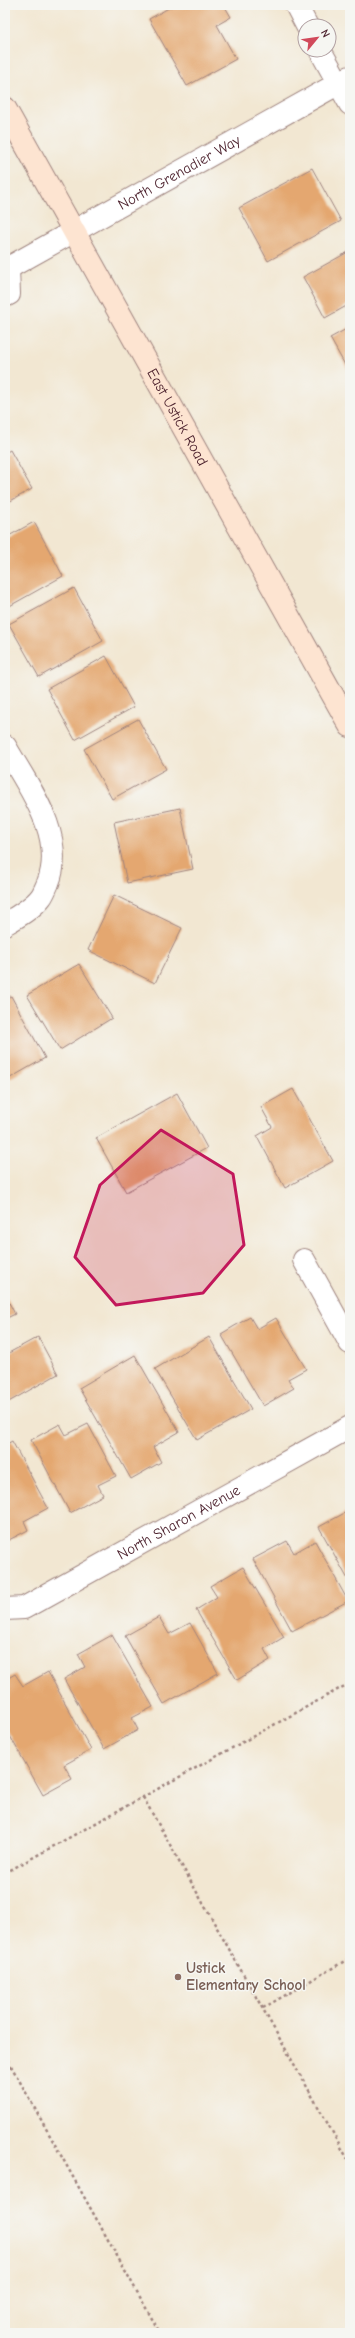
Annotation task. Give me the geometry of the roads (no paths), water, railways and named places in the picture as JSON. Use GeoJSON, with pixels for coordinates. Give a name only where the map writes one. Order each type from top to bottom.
{"type":"FeatureCollection","features":[{"type":"Feature","properties":{"kind":"main road","name":"East Ustick Road"},"geometry":{"type":"LineString","coordinates":[[5,108],[350,726]]}},
{"type":"Feature","properties":{"kind":"street"},"geometry":{"type":"LineString","coordinates":[[296,5],[303,18]]}},
{"type":"Feature","properties":{"kind":"street"},"geometry":{"type":"LineString","coordinates":[[326,58],[344,80],[350,104]]}},
{"type":"Feature","properties":{"kind":"street","name":"North Grenadier Way"},"geometry":{"type":"LineString","coordinates":[[5,296],[10,294],[7,266],[75,232],[344,80]]}},
{"type":"Feature","properties":{"kind":"street"},"geometry":{"type":"LineString","coordinates":[[5,746],[38,805],[52,841],[53,869],[42,896],[17,917],[5,924]]}},
{"type":"Feature","properties":{"kind":"street"},"geometry":{"type":"LineString","coordinates":[[304,1260],[350,1342]]}},
{"type":"Feature","properties":{"kind":"street","name":"North Sharon Avenue"},"geometry":{"type":"LineString","coordinates":[[5,1610],[24,1608],[350,1427]]}},
{"type":"Feature","properties":{"kind":"place","name":"Ustick Elementary School"},"geometry":{"type":"Point","coordinates":[178,1977]}}]}
